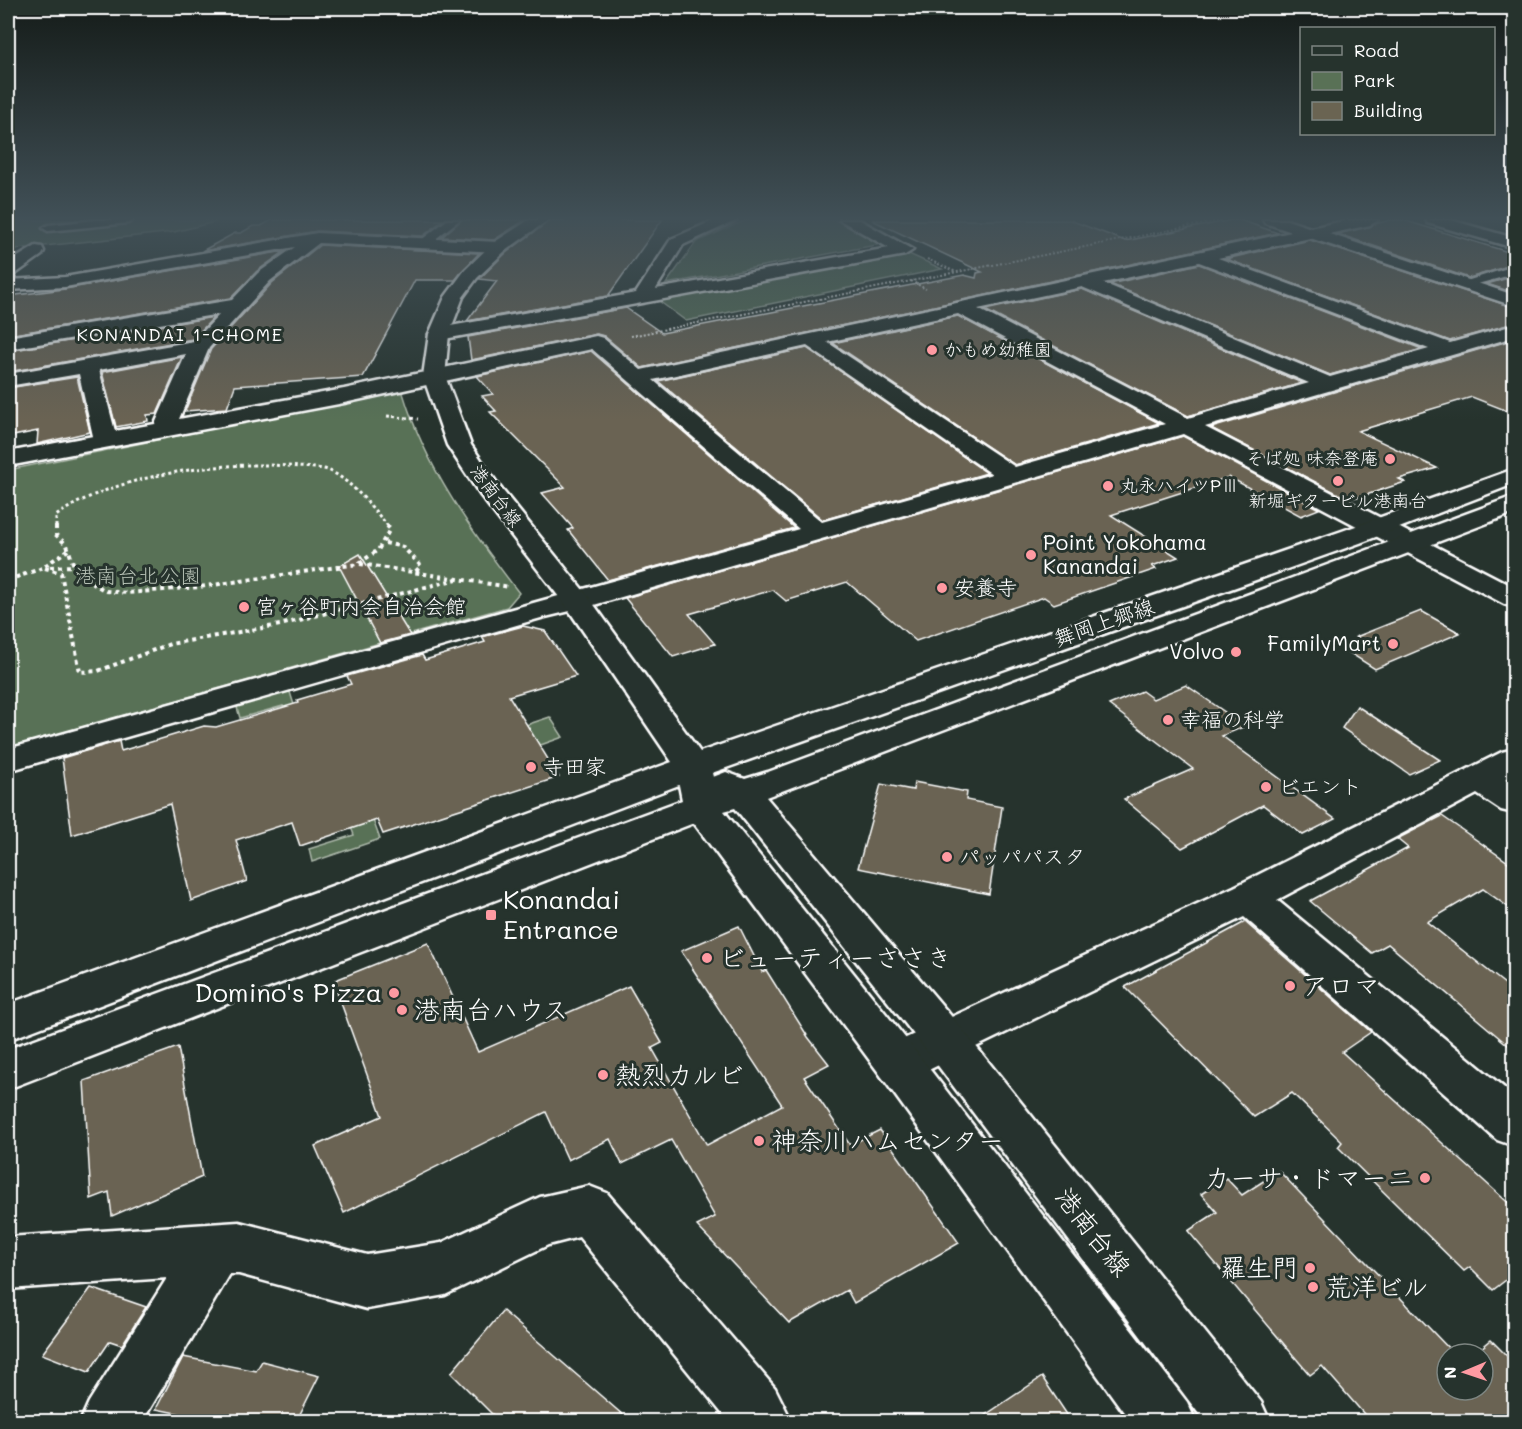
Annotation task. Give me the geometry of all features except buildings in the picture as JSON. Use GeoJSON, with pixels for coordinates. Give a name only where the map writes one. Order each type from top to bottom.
{"type":"FeatureCollection","features":[{"type":"Feature","properties":{"kind":"street"},"geometry":{"type":"LineString","coordinates":[[164,429],[201,346],[254,287]]}},
{"type":"Feature","properties":{"kind":"street","name":"港南台線"},"geometry":{"type":"LineString","coordinates":[[462,287],[454,297],[439,334],[434,376],[459,445],[490,490],[577,601],[693,767]]}},
{"type":"Feature","properties":{"kind":"street"},"geometry":{"type":"LineString","coordinates":[[642,298],[649,287]]}},
{"type":"Feature","properties":{"kind":"street"},"geometry":{"type":"LineString","coordinates":[[439,334],[704,287]]}},
{"type":"Feature","properties":{"kind":"street"},"geometry":{"type":"LineString","coordinates":[[637,376],[1063,287]]}},
{"type":"Feature","properties":{"kind":"street"},"geometry":{"type":"LineString","coordinates":[[1097,287],[1326,383]]}},
{"type":"Feature","properties":{"kind":"street"},"geometry":{"type":"LineString","coordinates":[[1281,287],[1447,349]]}},
{"type":"Feature","properties":{"kind":"street"},"geometry":{"type":"LineString","coordinates":[[1471,287],[1515,301]]}},
{"type":"Feature","properties":{"kind":"street"},"geometry":{"type":"LineString","coordinates":[[8,343],[238,305]]}},
{"type":"Feature","properties":{"kind":"street"},"geometry":{"type":"LineString","coordinates":[[961,308],[1189,425],[1515,598]]}},
{"type":"Feature","properties":{"kind":"street"},"geometry":{"type":"LineString","coordinates":[[8,760],[535,610],[577,601],[1189,425],[1326,383],[1515,331]]}},
{"type":"Feature","properties":{"kind":"street"},"geometry":{"type":"LineString","coordinates":[[811,340],[1012,476]]}},
{"type":"Feature","properties":{"kind":"street"},"geometry":{"type":"LineString","coordinates":[[8,459],[596,342],[817,531]]}},
{"type":"Feature","properties":{"kind":"street"},"geometry":{"type":"LineString","coordinates":[[8,380],[201,346]]}},
{"type":"Feature","properties":{"kind":"street"},"geometry":{"type":"LineString","coordinates":[[88,366],[105,439]]}},
{"type":"Feature","properties":{"kind":"street","name":"舞岡上郷線"},"geometry":{"type":"LineString","coordinates":[[8,1022],[693,767],[1380,526],[1515,476]]}},
{"type":"Feature","properties":{"kind":"street","name":"舞岡上郷線"},"geometry":{"type":"LineString","coordinates":[[8,1069],[701,806],[743,793],[1515,504]]}},
{"type":"Feature","properties":{"kind":"street"},"geometry":{"type":"LineString","coordinates":[[898,1063],[1248,898],[1515,760]]}},
{"type":"Feature","properties":{"kind":"street"},"geometry":{"type":"LineString","coordinates":[[693,767],[743,793]]}},
{"type":"Feature","properties":{"kind":"street"},"geometry":{"type":"LineString","coordinates":[[693,767],[701,806],[898,1063],[1167,1422]]}},
{"type":"Feature","properties":{"kind":"street"},"geometry":{"type":"LineString","coordinates":[[1479,779],[1515,801]]}},
{"type":"Feature","properties":{"kind":"street","name":"港南台線"},"geometry":{"type":"LineString","coordinates":[[743,793],[946,1042],[1241,1422]]}},
{"type":"Feature","properties":{"kind":"street"},"geometry":{"type":"LineString","coordinates":[[1248,898],[1515,1125]]}},
{"type":"Feature","properties":{"kind":"street"},"geometry":{"type":"LineString","coordinates":[[8,1263],[239,1248],[367,1282],[445,1269],[540,1222],[589,1210],[755,1408],[763,1422]]}},
{"type":"Feature","properties":{"kind":"street"},"geometry":{"type":"LineString","coordinates":[[110,1422],[215,1250]]}},
{"type":"Feature","properties":{"kind":"path"},"geometry":{"type":"LineString","coordinates":[[596,342],[880,287]]}},
{"type":"Feature","properties":{"kind":"path"},"geometry":{"type":"LineString","coordinates":[[358,564],[372,557],[385,543],[390,530],[364,498],[330,471],[265,463],[153,478],[88,494],[69,504],[56,516],[56,535],[67,545],[77,575],[106,591],[127,593],[199,587],[358,564],[514,588]]}},
{"type":"Feature","properties":{"kind":"path"},"geometry":{"type":"LineString","coordinates":[[385,543],[403,547],[421,566],[415,573]]}},
{"type":"Feature","properties":{"kind":"path"},"geometry":{"type":"LineString","coordinates":[[45,568],[68,550]]}},
{"type":"Feature","properties":{"kind":"path"},"geometry":{"type":"LineString","coordinates":[[8,580],[45,568],[74,566]]}},
{"type":"Feature","properties":{"kind":"path"},"geometry":{"type":"LineString","coordinates":[[45,568],[61,573],[80,672],[98,671],[170,644],[280,625],[457,579]]}},
{"type":"Feature","properties":{"kind":"green space"},"geometry":{"type":"Polygon","coordinates":[[[722,287],[855,287],[686,321],[659,301],[662,298],[722,287]]]}},
{"type":"Feature","properties":{"kind":"green space","name":"港南台北公園"},"geometry":{"type":"Polygon","coordinates":[[[396,392],[403,393],[424,447],[452,498],[519,593],[507,607],[15,746],[8,744],[8,470],[396,392]]]}},
{"type":"Feature","properties":{"kind":"green space"},"geometry":{"type":"Polygon","coordinates":[[[289,689],[295,708],[285,711],[283,706],[240,718],[236,704],[289,689]]]}},
{"type":"Feature","properties":{"kind":"green space"},"geometry":{"type":"Polygon","coordinates":[[[550,717],[563,737],[535,747],[523,726],[550,717]]]}},
{"type":"Feature","properties":{"kind":"green space"},"geometry":{"type":"Polygon","coordinates":[[[348,753],[380,839],[312,862],[309,849],[354,835],[348,819],[348,753]]]}},
{"type":"Feature","properties":{"kind":"place","name":"かもめ幼稚園"},"geometry":{"type":"Point","coordinates":[932,350]}},
{"type":"Feature","properties":{"kind":"place","name":"そば処 味奈登庵"},"geometry":{"type":"Point","coordinates":[1390,459]}},
{"type":"Feature","properties":{"kind":"place","name":"新堀ギタービル港南台"},"geometry":{"type":"Point","coordinates":[1338,481]}},
{"type":"Feature","properties":{"kind":"place","name":"丸永ハイツPⅢ"},"geometry":{"type":"Point","coordinates":[1108,486]}},
{"type":"Feature","properties":{"kind":"place","name":"Point Yokohama Kanandai"},"geometry":{"type":"Point","coordinates":[1031,555]}},
{"type":"Feature","properties":{"kind":"place","name":"安養寺"},"geometry":{"type":"Point","coordinates":[942,588]}},
{"type":"Feature","properties":{"kind":"place","name":"宮ヶ谷町内会自治会館"},"geometry":{"type":"Point","coordinates":[244,607]}},
{"type":"Feature","properties":{"kind":"place","name":"FamilyMart"},"geometry":{"type":"Point","coordinates":[1393,644]}},
{"type":"Feature","properties":{"kind":"place","name":"Volvo"},"geometry":{"type":"Point","coordinates":[1236,652]}},
{"type":"Feature","properties":{"kind":"place","name":"幸福の科学"},"geometry":{"type":"Point","coordinates":[1168,720]}},
{"type":"Feature","properties":{"kind":"place","name":"寺田家"},"geometry":{"type":"Point","coordinates":[531,767]}},
{"type":"Feature","properties":{"kind":"place","name":"ビエント"},"geometry":{"type":"Point","coordinates":[1266,787]}},
{"type":"Feature","properties":{"kind":"place","name":"パッパパスタ"},"geometry":{"type":"Point","coordinates":[947,857]}},
{"type":"Feature","properties":{"kind":"place","name":"Konandai Entrance"},"geometry":{"type":"Point","coordinates":[491,915]}},
{"type":"Feature","properties":{"kind":"place","name":"ビューティーささき"},"geometry":{"type":"Point","coordinates":[707,958]}},
{"type":"Feature","properties":{"kind":"place","name":"アロマ"},"geometry":{"type":"Point","coordinates":[1290,986]}},
{"type":"Feature","properties":{"kind":"place","name":"Domino's Pizza"},"geometry":{"type":"Point","coordinates":[394,993]}},
{"type":"Feature","properties":{"kind":"place","name":"港南台ハウス"},"geometry":{"type":"Point","coordinates":[402,1010]}},
{"type":"Feature","properties":{"kind":"place","name":"熱烈カルビ"},"geometry":{"type":"Point","coordinates":[603,1075]}},
{"type":"Feature","properties":{"kind":"place","name":"神奈川ハムセンター"},"geometry":{"type":"Point","coordinates":[759,1141]}},
{"type":"Feature","properties":{"kind":"place","name":"カーサ・ドマーニ"},"geometry":{"type":"Point","coordinates":[1425,1178]}},
{"type":"Feature","properties":{"kind":"place","name":"羅生門"},"geometry":{"type":"Point","coordinates":[1310,1268]}},
{"type":"Feature","properties":{"kind":"place","name":"荒洋ビル"},"geometry":{"type":"Point","coordinates":[1313,1287]}},
{"type":"Feature","properties":{"kind":"district","name":"KONANDAI 1-CHOME"},"geometry":{"type":"Point","coordinates":[180,335]}}]}
